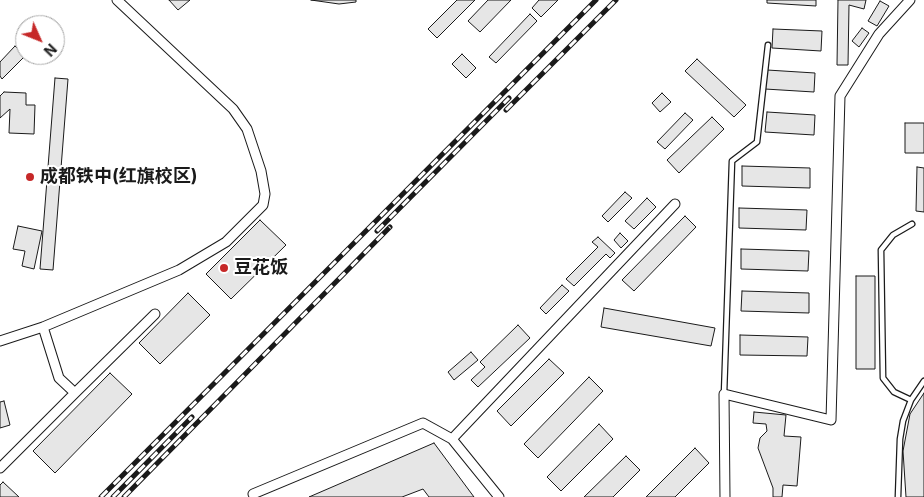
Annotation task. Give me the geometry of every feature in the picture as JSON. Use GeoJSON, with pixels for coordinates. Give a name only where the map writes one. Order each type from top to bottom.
{"type":"FeatureCollection","features":[{"type":"Feature","properties":{"kind":"street"},"geometry":{"type":"LineString","coordinates":[[0,341],[43,327],[179,270],[226,242],[263,206],[264,194],[261,171],[247,129],[233,109],[117,0]]}},
{"type":"Feature","properties":{"kind":"street"},"geometry":{"type":"LineString","coordinates":[[725,497],[724,394],[831,420],[840,96],[879,34],[910,0]]}},
{"type":"Feature","properties":{"kind":"street"},"geometry":{"type":"LineString","coordinates":[[452,439],[675,204]]}},
{"type":"Feature","properties":{"kind":"street"},"geometry":{"type":"LineString","coordinates":[[0,468],[156,314]]}},
{"type":"Feature","properties":{"kind":"street"},"geometry":{"type":"LineString","coordinates":[[43,327],[59,378],[74,393]]}},
{"type":"Feature","properties":{"kind":"street"},"geometry":{"type":"LineString","coordinates":[[253,496],[423,423],[452,439],[499,497]]}},
{"type":"Feature","properties":{"kind":"lane"},"geometry":{"type":"LineString","coordinates":[[724,394],[732,161],[757,142],[768,45]]}},
{"type":"Feature","properties":{"kind":"lane"},"geometry":{"type":"LineString","coordinates":[[911,400],[894,392],[883,378],[881,250],[892,235],[912,224]]}},
{"type":"Feature","properties":{"kind":"lane"},"geometry":{"type":"LineString","coordinates":[[898,497],[900,440],[903,421],[911,400],[924,382]]}},
{"type":"Feature","properties":{"kind":"building"},"geometry":{"type":"Polygon","coordinates":[[[169,0],[190,0],[178,10],[169,0]]]}},
{"type":"Feature","properties":{"kind":"building"},"geometry":{"type":"Polygon","coordinates":[[[311,0],[356,0],[356,2],[339,4],[311,0]]]}},
{"type":"Feature","properties":{"kind":"building"},"geometry":{"type":"Polygon","coordinates":[[[457,0],[475,0],[437,38],[428,29],[457,0]]]}},
{"type":"Feature","properties":{"kind":"building"},"geometry":{"type":"Polygon","coordinates":[[[488,0],[511,0],[480,32],[468,21],[488,0]]]}},
{"type":"Feature","properties":{"kind":"building"},"geometry":{"type":"Polygon","coordinates":[[[539,0],[558,0],[541,17],[532,8],[539,0]]]}},
{"type":"Feature","properties":{"kind":"building"},"geometry":{"type":"Polygon","coordinates":[[[767,0],[816,0],[816,6],[767,3],[767,0]]]}},
{"type":"Feature","properties":{"kind":"building"},"geometry":{"type":"Polygon","coordinates":[[[838,0],[866,0],[864,9],[849,5],[848,65],[837,65],[838,0]]]}},
{"type":"Feature","properties":{"kind":"building"},"geometry":{"type":"Polygon","coordinates":[[[880,1],[889,6],[877,26],[868,21],[880,1]]]}},
{"type":"Feature","properties":{"kind":"building"},"geometry":{"type":"Polygon","coordinates":[[[530,14],[537,21],[496,63],[489,57],[530,14]]]}},
{"type":"Feature","properties":{"kind":"building"},"geometry":{"type":"Polygon","coordinates":[[[862,28],[869,33],[859,47],[852,41],[862,28]]]}},
{"type":"Feature","properties":{"kind":"building"},"geometry":{"type":"Polygon","coordinates":[[[773,29],[822,31],[821,51],[772,48],[773,29]]]}},
{"type":"Feature","properties":{"kind":"building"},"geometry":{"type":"Polygon","coordinates":[[[15,46],[16,65],[2,79],[0,76],[0,62],[15,46]]]}},
{"type":"Feature","properties":{"kind":"building"},"geometry":{"type":"Polygon","coordinates":[[[462,54],[476,68],[466,78],[452,64],[462,54]]]}},
{"type":"Feature","properties":{"kind":"building"},"geometry":{"type":"Polygon","coordinates":[[[697,59],[746,105],[734,117],[685,71],[697,59]]]}},
{"type":"Feature","properties":{"kind":"building"},"geometry":{"type":"Polygon","coordinates":[[[767,70],[815,73],[814,92],[765,89],[767,70]]]}},
{"type":"Feature","properties":{"kind":"building"},"geometry":{"type":"Polygon","coordinates":[[[55,78],[68,79],[53,270],[40,269],[55,78]]]}},
{"type":"Feature","properties":{"kind":"building"},"geometry":{"type":"Polygon","coordinates":[[[4,92],[26,93],[26,105],[35,105],[34,134],[9,133],[10,109],[0,118],[0,96],[4,92]]]}},
{"type":"Feature","properties":{"kind":"building"},"geometry":{"type":"Polygon","coordinates":[[[662,93],[671,102],[660,112],[652,103],[662,93]]]}},
{"type":"Feature","properties":{"kind":"building"},"geometry":{"type":"Polygon","coordinates":[[[767,112],[815,115],[814,135],[765,132],[767,112]]]}},
{"type":"Feature","properties":{"kind":"building"},"geometry":{"type":"Polygon","coordinates":[[[685,113],[693,120],[665,149],[657,142],[685,113]]]}},
{"type":"Feature","properties":{"kind":"building"},"geometry":{"type":"Polygon","coordinates":[[[712,117],[724,129],[679,173],[667,160],[712,117]]]}},
{"type":"Feature","properties":{"kind":"building"},"geometry":{"type":"Polygon","coordinates":[[[905,123],[924,123],[924,153],[905,153],[905,123]]]}},
{"type":"Feature","properties":{"kind":"building"},"geometry":{"type":"Polygon","coordinates":[[[742,166],[810,168],[810,188],[742,186],[742,166]]]}},
{"type":"Feature","properties":{"kind":"building"},"geometry":{"type":"Polygon","coordinates":[[[917,167],[924,168],[924,212],[916,211],[917,167]]]}},
{"type":"Feature","properties":{"kind":"building"},"geometry":{"type":"Polygon","coordinates":[[[625,192],[632,198],[608,222],[602,216],[625,192]]]}},
{"type":"Feature","properties":{"kind":"building"},"geometry":{"type":"Polygon","coordinates":[[[647,198],[656,207],[634,229],[625,221],[647,198]]]}},
{"type":"Feature","properties":{"kind":"building"},"geometry":{"type":"Polygon","coordinates":[[[739,208],[807,210],[806,230],[739,228],[739,208]]]}},
{"type":"Feature","properties":{"kind":"building"},"geometry":{"type":"Polygon","coordinates":[[[685,216],[696,227],[634,291],[622,280],[685,216]]]}},
{"type":"Feature","properties":{"kind":"building"},"geometry":{"type":"Polygon","coordinates":[[[260,220],[286,245],[231,299],[206,274],[260,220]]]}},
{"type":"Feature","properties":{"kind":"building"},"geometry":{"type":"Polygon","coordinates":[[[18,226],[42,231],[34,269],[22,266],[25,251],[13,249],[18,226]]]}},
{"type":"Feature","properties":{"kind":"building"},"geometry":{"type":"Polygon","coordinates":[[[620,233],[628,241],[621,248],[614,240],[620,233]]]}},
{"type":"Feature","properties":{"kind":"building"},"geometry":{"type":"Polygon","coordinates":[[[598,237],[615,253],[610,258],[606,254],[574,286],[566,279],[598,247],[592,242],[598,237]]]}},
{"type":"Feature","properties":{"kind":"building"},"geometry":{"type":"Polygon","coordinates":[[[741,249],[809,251],[808,271],[741,269],[741,249]]]}},
{"type":"Feature","properties":{"kind":"building"},"geometry":{"type":"Polygon","coordinates":[[[856,276],[875,276],[875,369],[856,369],[856,276]]]}},
{"type":"Feature","properties":{"kind":"building"},"geometry":{"type":"Polygon","coordinates":[[[562,285],[569,291],[546,314],[540,308],[562,285]]]}},
{"type":"Feature","properties":{"kind":"building"},"geometry":{"type":"Polygon","coordinates":[[[742,291],[809,293],[809,313],[741,311],[742,291]]]}},
{"type":"Feature","properties":{"kind":"building"},"geometry":{"type":"Polygon","coordinates":[[[188,293],[210,315],[160,364],[139,343],[188,293]]]}},
{"type":"Feature","properties":{"kind":"building"},"geometry":{"type":"Polygon","coordinates":[[[604,308],[715,328],[711,346],[601,327],[604,308]]]}},
{"type":"Feature","properties":{"kind":"building"},"geometry":{"type":"Polygon","coordinates":[[[518,325],[530,338],[478,387],[471,380],[485,367],[480,362],[518,325]]]}},
{"type":"Feature","properties":{"kind":"building"},"geometry":{"type":"Polygon","coordinates":[[[740,335],[808,337],[807,356],[740,355],[740,335]]]}},
{"type":"Feature","properties":{"kind":"building"},"geometry":{"type":"Polygon","coordinates":[[[471,352],[478,360],[454,380],[448,372],[471,352]]]}},
{"type":"Feature","properties":{"kind":"building"},"geometry":{"type":"Polygon","coordinates":[[[549,359],[564,373],[511,426],[497,411],[549,359]]]}},
{"type":"Feature","properties":{"kind":"building"},"geometry":{"type":"Polygon","coordinates":[[[110,373],[132,394],[55,473],[33,451],[110,373]]]}},
{"type":"Feature","properties":{"kind":"building"},"geometry":{"type":"Polygon","coordinates":[[[589,377],[603,391],[538,458],[524,444],[589,377]]]}},
{"type":"Feature","properties":{"kind":"building"},"geometry":{"type":"Polygon","coordinates":[[[924,393],[924,497],[906,497],[903,451],[910,414],[924,393]]]}},
{"type":"Feature","properties":{"kind":"building"},"geometry":{"type":"Polygon","coordinates":[[[4,401],[10,425],[0,428],[0,402],[4,401]]]}},
{"type":"Feature","properties":{"kind":"building"},"geometry":{"type":"Polygon","coordinates":[[[754,412],[786,415],[784,436],[801,437],[797,486],[783,485],[782,497],[773,497],[773,488],[758,448],[760,438],[767,431],[766,424],[753,423],[754,412]]]}},
{"type":"Feature","properties":{"kind":"building"},"geometry":{"type":"Polygon","coordinates":[[[599,424],[613,439],[561,491],[547,477],[599,424]]]}},
{"type":"Feature","properties":{"kind":"building"},"geometry":{"type":"Polygon","coordinates":[[[434,443],[474,497],[429,497],[423,489],[402,497],[309,497],[434,443]]]}},
{"type":"Feature","properties":{"kind":"building"},"geometry":{"type":"Polygon","coordinates":[[[695,448],[709,463],[675,497],[646,497],[695,448]]]}},
{"type":"Feature","properties":{"kind":"building"},"geometry":{"type":"Polygon","coordinates":[[[626,456],[640,470],[613,497],[584,497],[626,456]]]}},
{"type":"Feature","properties":{"kind":"building"},"geometry":{"type":"Polygon","coordinates":[[[3,482],[19,497],[0,497],[0,485],[3,482]]]}},
{"type":"Feature","properties":{"kind":"railway"},"geometry":{"type":"LineString","coordinates":[[101,497],[596,0]]}},
{"type":"Feature","properties":{"kind":"railway"},"geometry":{"type":"LineString","coordinates":[[506,110],[616,0]]}},
{"type":"Feature","properties":{"kind":"railway"},"geometry":{"type":"LineString","coordinates":[[377,231],[509,98]]}},
{"type":"Feature","properties":{"kind":"railway"},"geometry":{"type":"LineString","coordinates":[[124,497],[390,227]]}},
{"type":"Feature","properties":{"kind":"railway"},"geometry":{"type":"LineString","coordinates":[[113,497],[192,417]]}},
{"type":"Feature","properties":{"kind":"place","name":"成都铁中(红旗校区)"},"geometry":{"type":"Point","coordinates":[30,177]}},
{"type":"Feature","properties":{"kind":"place","name":"豆花饭"},"geometry":{"type":"Point","coordinates":[224,268]}}]}
